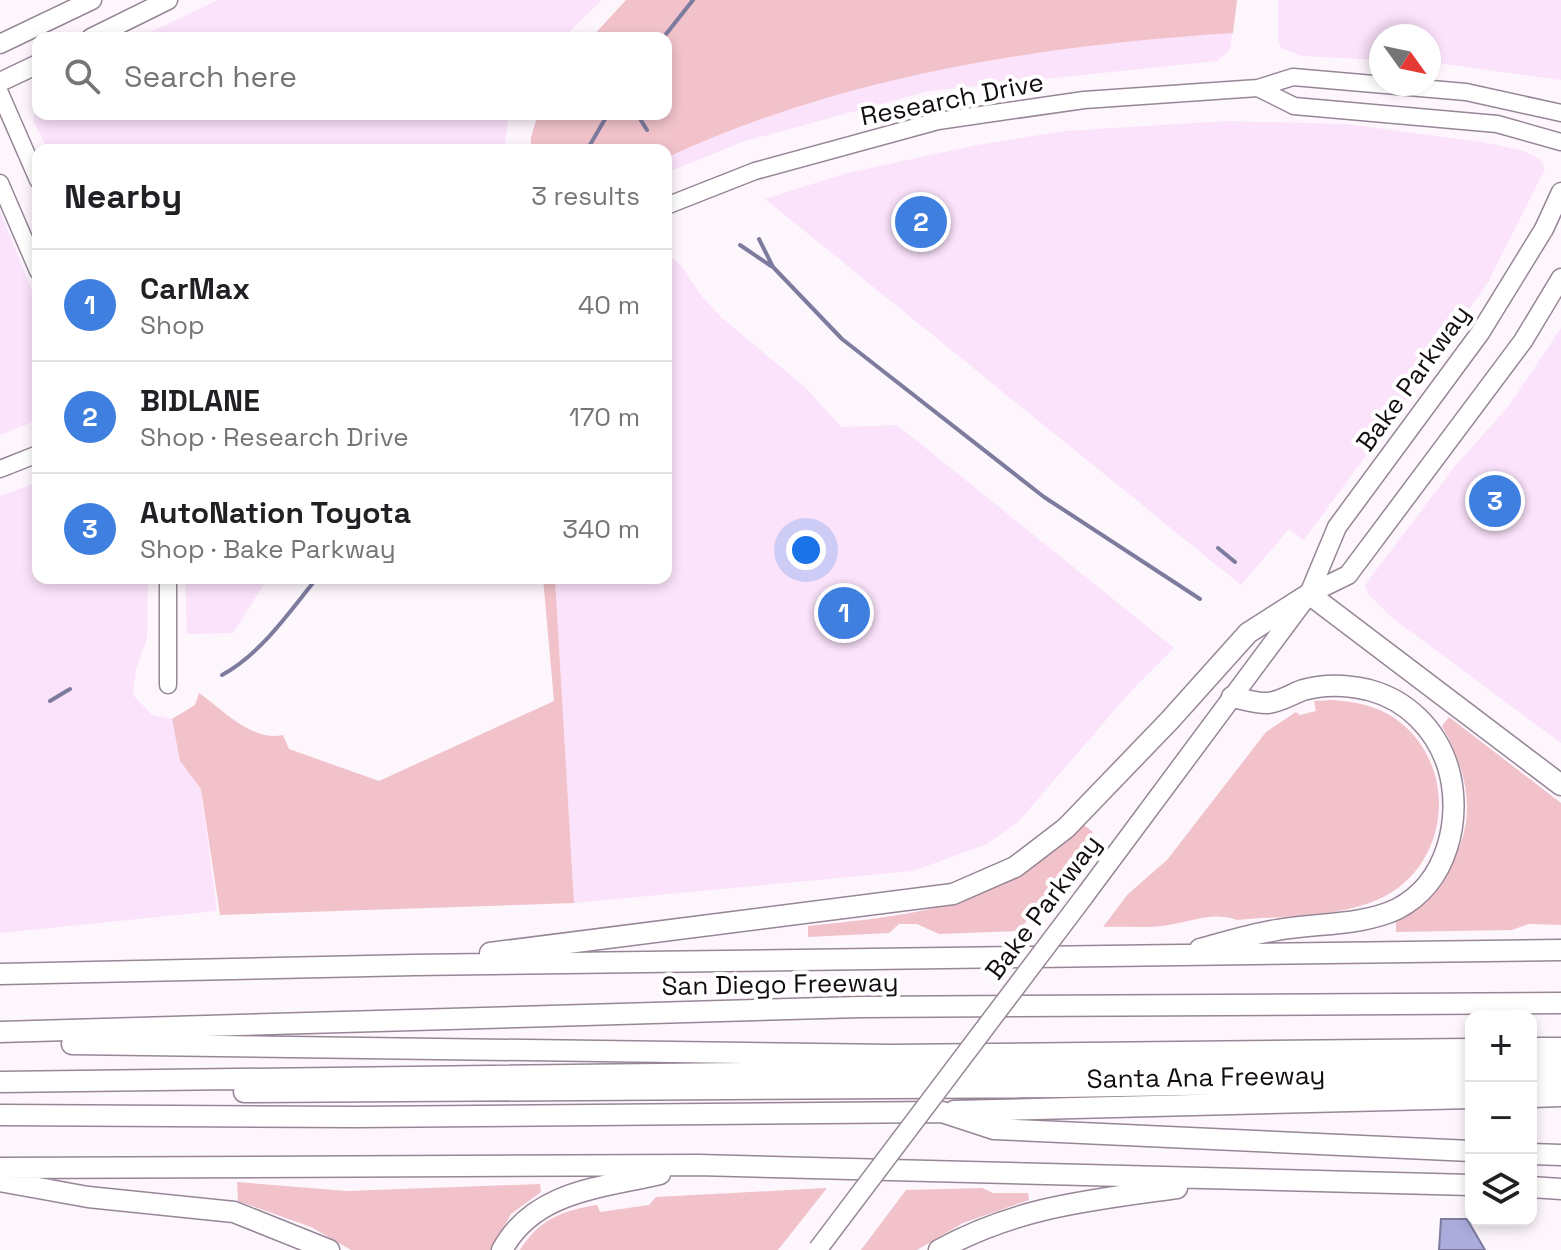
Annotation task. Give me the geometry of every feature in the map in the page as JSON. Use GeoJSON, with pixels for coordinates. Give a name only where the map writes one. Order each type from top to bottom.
{"type":"FeatureCollection","features":[{"type":"Feature","properties":{"kind":"highway"},"geometry":{"type":"LineString","coordinates":[[414,965],[595,938],[938,897],[983,883],[1015,867],[1066,828],[1248,633],[1309,594],[1561,785]]}},
{"type":"Feature","properties":{"kind":"highway"},"geometry":{"type":"LineString","coordinates":[[1165,957],[1275,930],[1370,917],[1398,908],[1428,881],[1452,836],[1456,808],[1444,754],[1432,732],[1396,701],[1372,691],[1340,686],[1305,689],[1269,703],[1232,697]]}},
{"type":"Feature","properties":{"kind":"highway"},"geometry":{"type":"LineString","coordinates":[[0,974],[414,965],[1561,950]]}},
{"type":"Feature","properties":{"kind":"highway","name":"San Diego Freeway"},"geometry":{"type":"LineString","coordinates":[[0,1032],[860,1007],[1561,1003]]}},
{"type":"Feature","properties":{"kind":"highway"},"geometry":{"type":"LineString","coordinates":[[0,1043],[1230,1058],[1465,1064]]}},
{"type":"Feature","properties":{"kind":"highway"},"geometry":{"type":"LineString","coordinates":[[1537,1048],[1561,1048]]}},
{"type":"Feature","properties":{"kind":"highway"},"geometry":{"type":"LineString","coordinates":[[0,1082],[1230,1058],[1465,1049]]}},
{"type":"Feature","properties":{"kind":"highway"},"geometry":{"type":"LineString","coordinates":[[1537,1064],[1561,1064]]}},
{"type":"Feature","properties":{"kind":"highway"},"geometry":{"type":"LineString","coordinates":[[1537,1079],[1561,1078]]}},
{"type":"Feature","properties":{"kind":"highway"},"geometry":{"type":"LineString","coordinates":[[0,1093],[1001,1088],[1465,1080]]}},
{"type":"Feature","properties":{"kind":"highway"},"geometry":{"type":"LineString","coordinates":[[1537,1097],[1561,1096]]}},
{"type":"Feature","properties":{"kind":"highway","name":"Santa Ana Freeway"},"geometry":{"type":"LineString","coordinates":[[942,1112],[1094,1105],[1465,1098]]}},
{"type":"Feature","properties":{"kind":"highway"},"geometry":{"type":"LineString","coordinates":[[0,1115],[355,1117],[942,1112],[994,1129],[1465,1151]]}},
{"type":"Feature","properties":{"kind":"highway"},"geometry":{"type":"LineString","coordinates":[[1537,1154],[1561,1155]]}},
{"type":"Feature","properties":{"kind":"highway"},"geometry":{"type":"LineString","coordinates":[[0,1168],[698,1165],[1465,1185]]}},
{"type":"Feature","properties":{"kind":"highway"},"geometry":{"type":"LineString","coordinates":[[502,1250],[523,1220],[550,1201],[698,1165]]}},
{"type":"Feature","properties":{"kind":"highway"},"geometry":{"type":"LineString","coordinates":[[0,1181],[88,1197],[234,1212],[329,1250]]}},
{"type":"Feature","properties":{"kind":"highway"},"geometry":{"type":"LineString","coordinates":[[939,1250],[1007,1218],[1051,1206],[1233,1181]]}},
{"type":"Feature","properties":{"kind":"highway"},"geometry":{"type":"LineString","coordinates":[[1537,1187],[1561,1189]]}},
{"type":"Feature","properties":{"kind":"main road"},"geometry":{"type":"LineString","coordinates":[[0,44],[92,0]]}},
{"type":"Feature","properties":{"kind":"main road"},"geometry":{"type":"LineString","coordinates":[[103,32],[168,0]]}},
{"type":"Feature","properties":{"kind":"main road"},"geometry":{"type":"LineString","coordinates":[[0,82],[32,67]]}},
{"type":"Feature","properties":{"kind":"main road","name":"Research Drive"},"geometry":{"type":"LineString","coordinates":[[672,204],[755,171],[938,121],[1084,100],[1258,88],[1293,77],[1466,92],[1561,113]]}},
{"type":"Feature","properties":{"kind":"main road"},"geometry":{"type":"LineString","coordinates":[[1258,88],[1294,106],[1497,124],[1561,142]]}},
{"type":"Feature","properties":{"kind":"main road"},"geometry":{"type":"LineString","coordinates":[[0,93],[32,166]]}},
{"type":"Feature","properties":{"kind":"main road"},"geometry":{"type":"LineString","coordinates":[[0,183],[32,257]]}},
{"type":"Feature","properties":{"kind":"main road","name":"Bake Parkway"},"geometry":{"type":"LineString","coordinates":[[818,1250],[1309,594],[1337,527],[1480,333],[1544,229],[1561,192]]}},
{"type":"Feature","properties":{"kind":"main road","name":"Bake Parkway"},"geometry":{"type":"LineString","coordinates":[[1309,594],[1348,575],[1523,341],[1561,278]]}},
{"type":"Feature","properties":{"kind":"main road"},"geometry":{"type":"LineString","coordinates":[[0,469],[32,456]]}},
{"type":"Feature","properties":{"kind":"main road"},"geometry":{"type":"LineString","coordinates":[[168,584],[168,685]]}},
{"type":"Feature","properties":{"kind":"shaded area"},"geometry":{"type":"Polygon","coordinates":[[[218,0],[602,0],[569,32],[151,32],[218,0]]]}},
{"type":"Feature","properties":{"kind":"shaded area"},"geometry":{"type":"Polygon","coordinates":[[[626,0],[1237,0],[1233,33],[1088,46],[944,69],[802,106],[672,155],[672,144],[531,144],[536,120],[672,120],[672,32],[597,32],[626,0]]]}},
{"type":"Feature","properties":{"kind":"shaded area"},"geometry":{"type":"Polygon","coordinates":[[[746,0],[1237,0],[1230,50],[1217,61],[929,91],[742,142],[672,171],[672,144],[650,144],[666,120],[672,120],[672,111],[746,0]]]}},
{"type":"Feature","properties":{"kind":"shaded area"},"geometry":{"type":"Polygon","coordinates":[[[1278,0],[1561,0],[1561,80],[1441,64],[1441,24],[1369,24],[1369,59],[1302,56],[1281,48],[1278,39],[1278,0]]]}},
{"type":"Feature","properties":{"kind":"shaded area"},"geometry":{"type":"Polygon","coordinates":[[[33,120],[508,120],[505,144],[45,144],[33,120]]]}},
{"type":"Feature","properties":{"kind":"shaded area"},"geometry":{"type":"Polygon","coordinates":[[[1225,121],[1347,124],[1481,142],[1521,150],[1540,159],[1545,169],[1488,282],[1394,417],[1304,540],[1289,529],[1241,585],[765,199],[847,173],[977,145],[1065,131],[1225,121]]]}},
{"type":"Feature","properties":{"kind":"shaded area"},"geometry":{"type":"Polygon","coordinates":[[[0,211],[32,291],[32,422],[0,435],[0,211]]]}},
{"type":"Feature","properties":{"kind":"shaded area"},"geometry":{"type":"Polygon","coordinates":[[[672,258],[680,264],[702,297],[721,317],[806,388],[841,427],[897,425],[1174,648],[1132,690],[1018,822],[987,844],[913,871],[574,903],[555,584],[672,584],[672,258]]]}},
{"type":"Feature","properties":{"kind":"shaded area"},"geometry":{"type":"Polygon","coordinates":[[[1561,328],[1561,743],[1391,617],[1368,594],[1365,585],[1455,466],[1508,407],[1561,328]]]}},
{"type":"Feature","properties":{"kind":"shaded area"},"geometry":{"type":"Polygon","coordinates":[[[32,484],[32,584],[148,584],[147,639],[136,669],[133,695],[152,715],[172,719],[180,761],[201,789],[217,911],[0,933],[0,496],[32,484]]]}},
{"type":"Feature","properties":{"kind":"shaded area"},"geometry":{"type":"Polygon","coordinates":[[[185,584],[264,584],[233,633],[187,634],[185,584]]]}},
{"type":"Feature","properties":{"kind":"shaded area"},"geometry":{"type":"Polygon","coordinates":[[[544,584],[555,584],[574,903],[220,915],[201,789],[180,761],[172,719],[195,705],[199,693],[249,729],[271,736],[283,735],[289,749],[379,781],[554,701],[544,584]]]}},
{"type":"Feature","properties":{"kind":"shaded area"},"geometry":{"type":"Polygon","coordinates":[[[1333,700],[1369,706],[1394,718],[1418,741],[1430,761],[1437,783],[1439,806],[1436,829],[1428,851],[1415,871],[1398,888],[1362,905],[1320,914],[1237,920],[1213,917],[1157,926],[1103,927],[1128,894],[1167,860],[1266,732],[1296,712],[1300,715],[1316,711],[1314,701],[1333,700]]]}},
{"type":"Feature","properties":{"kind":"shaded area"},"geometry":{"type":"Polygon","coordinates":[[[1449,717],[1561,803],[1561,925],[1529,924],[1512,930],[1396,932],[1396,920],[1421,900],[1440,879],[1455,857],[1464,834],[1467,809],[1464,783],[1456,755],[1442,726],[1449,717]]]}},
{"type":"Feature","properties":{"kind":"shaded area"},"geometry":{"type":"Polygon","coordinates":[[[1084,825],[1093,832],[1019,931],[939,934],[917,924],[899,924],[889,933],[808,937],[808,926],[922,911],[987,890],[1051,853],[1084,825]]]}},
{"type":"Feature","properties":{"kind":"shaded area"},"geometry":{"type":"Polygon","coordinates":[[[237,1182],[347,1191],[540,1184],[541,1192],[511,1214],[491,1250],[351,1250],[311,1227],[238,1201],[237,1182]]]}},
{"type":"Feature","properties":{"kind":"shaded area"},"geometry":{"type":"Polygon","coordinates":[[[827,1188],[778,1250],[520,1250],[535,1231],[552,1218],[585,1207],[597,1205],[600,1212],[649,1205],[656,1197],[827,1188]]]}},
{"type":"Feature","properties":{"kind":"shaded area"},"geometry":{"type":"Polygon","coordinates":[[[982,1188],[993,1193],[1028,1193],[1029,1200],[963,1223],[917,1250],[861,1250],[906,1190],[982,1188]]]}},
{"type":"Feature","properties":{"kind":"water"},"geometry":{"type":"Polygon","coordinates":[[[1441,1219],[1465,1219],[1465,1226],[1471,1226],[1485,1250],[1439,1250],[1441,1219]]]}},
{"type":"Feature","properties":{"kind":"waterway"},"geometry":{"type":"LineString","coordinates":[[668,32],[693,0]]}},
{"type":"Feature","properties":{"kind":"waterway"},"geometry":{"type":"LineString","coordinates":[[590,144],[604,120]]}},
{"type":"Feature","properties":{"kind":"waterway"},"geometry":{"type":"LineString","coordinates":[[641,120],[647,130]]}},
{"type":"Feature","properties":{"kind":"waterway"},"geometry":{"type":"LineString","coordinates":[[759,239],[773,267],[842,339],[1044,497],[1200,599]]}},
{"type":"Feature","properties":{"kind":"waterway"},"geometry":{"type":"LineString","coordinates":[[740,245],[771,266]]}},
{"type":"Feature","properties":{"kind":"waterway"},"geometry":{"type":"LineString","coordinates":[[1218,548],[1235,562]]}},
{"type":"Feature","properties":{"kind":"waterway"},"geometry":{"type":"LineString","coordinates":[[222,675],[262,644],[312,584]]}},
{"type":"Feature","properties":{"kind":"waterway"},"geometry":{"type":"LineString","coordinates":[[50,701],[70,689]]}},
{"type":"Feature","properties":{"kind":"place","name":"BIDLANE"},"geometry":{"type":"Point","coordinates":[921,222]}},
{"type":"Feature","properties":{"kind":"place","name":"AutoNation Toyota"},"geometry":{"type":"Point","coordinates":[1495,501]}},
{"type":"Feature","properties":{"kind":"place","name":"CarMax"},"geometry":{"type":"Point","coordinates":[844,613]}}]}
